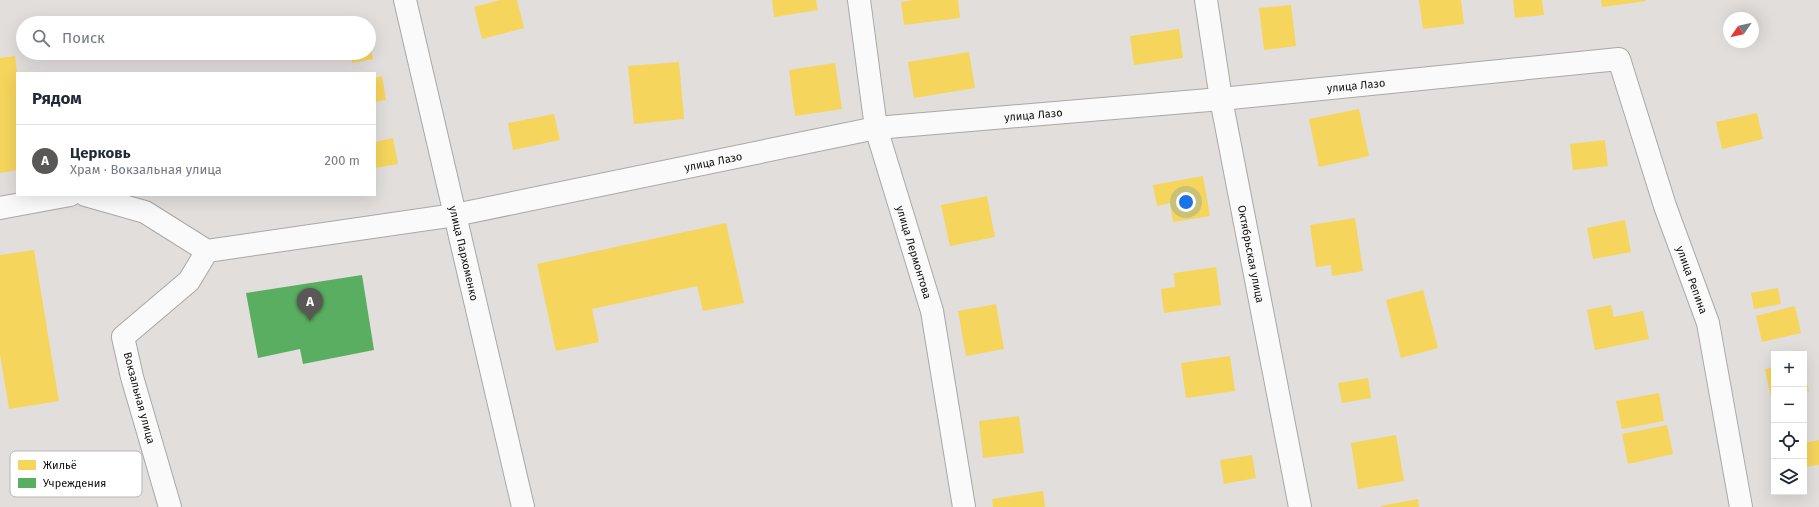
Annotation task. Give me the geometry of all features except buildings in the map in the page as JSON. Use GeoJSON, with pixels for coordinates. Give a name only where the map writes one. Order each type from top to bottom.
{"type":"FeatureCollection","features":[{"type":"Feature","properties":{"kind":"street","name":"улица Пархоменко"},"geometry":{"type":"LineString","coordinates":[[405,0],[523,507]]}},
{"type":"Feature","properties":{"kind":"street","name":"улица Лермонтова"},"geometry":{"type":"LineString","coordinates":[[859,0],[876,128],[932,311],[964,507]]}},
{"type":"Feature","properties":{"kind":"street","name":"Октябрьская улица"},"geometry":{"type":"LineString","coordinates":[[1206,0],[1221,98],[1300,507]]}},
{"type":"Feature","properties":{"kind":"street","name":"улица Лазо"},"geometry":{"type":"LineString","coordinates":[[208,251],[455,215],[876,128],[1221,98],[1619,59]]}},
{"type":"Feature","properties":{"kind":"street","name":"улица Репина"},"geometry":{"type":"LineString","coordinates":[[1619,59],[1665,206],[1708,323],[1741,507]]}},
{"type":"Feature","properties":{"kind":"street"},"geometry":{"type":"LineString","coordinates":[[0,208],[65,196]]}},
{"type":"Feature","properties":{"kind":"street"},"geometry":{"type":"LineString","coordinates":[[89,196],[145,212],[208,251]]}},
{"type":"Feature","properties":{"kind":"street","name":"Вокзальная улица"},"geometry":{"type":"LineString","coordinates":[[170,507],[132,378],[123,337],[189,281],[208,251]]}},
{"type":"Feature","properties":{"kind":"place","name":"Церковь"},"geometry":{"type":"Point","coordinates":[310,321]}}]}
